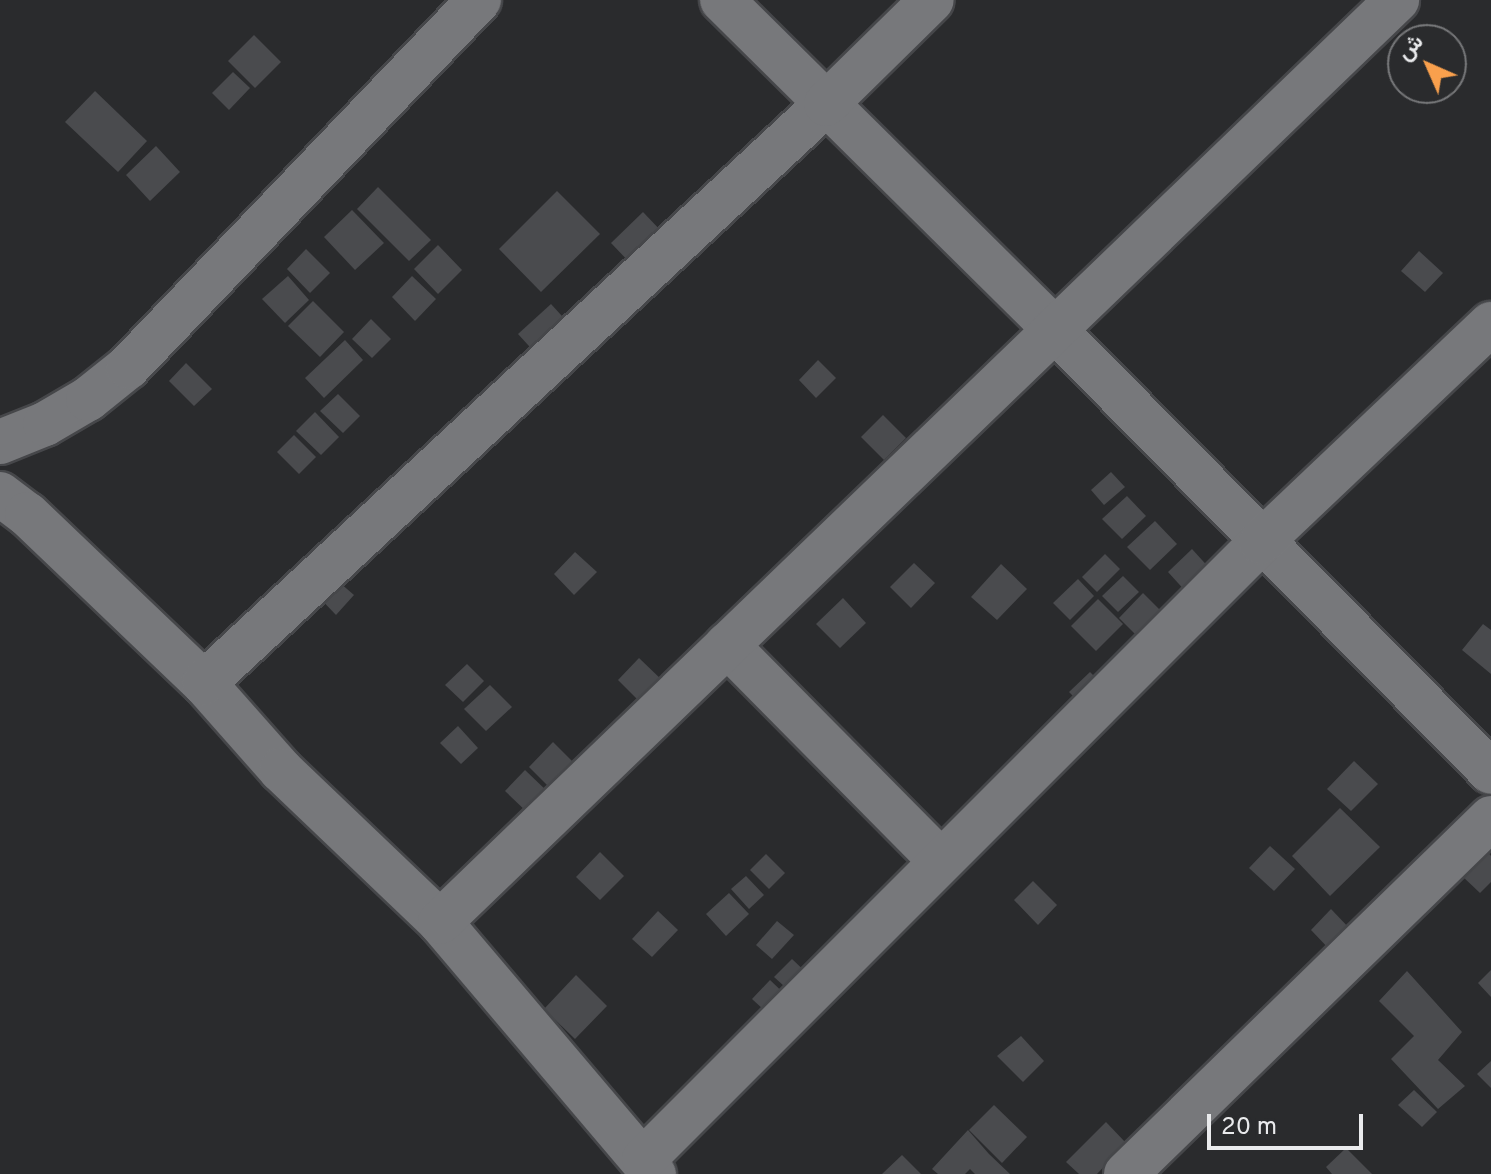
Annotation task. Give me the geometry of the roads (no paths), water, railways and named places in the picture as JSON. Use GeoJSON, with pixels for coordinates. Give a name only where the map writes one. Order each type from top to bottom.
{"type":"FeatureCollection","features":[{"type":"Feature","properties":{"kind":"street"},"geometry":{"type":"LineString","coordinates":[[0,442],[67,411],[128,367],[479,0]]}},
{"type":"Feature","properties":{"kind":"street"},"geometry":{"type":"LineString","coordinates":[[722,0],[1054,329],[1491,772]]}},
{"type":"Feature","properties":{"kind":"street"},"geometry":{"type":"LineString","coordinates":[[204,683],[826,104],[932,0]]}},
{"type":"Feature","properties":{"kind":"street"},"geometry":{"type":"LineString","coordinates":[[440,922],[1397,0]]}},
{"type":"Feature","properties":{"kind":"street"},"geometry":{"type":"LineString","coordinates":[[0,494],[27,514],[204,683],[281,770],[440,922],[649,1167],[941,861],[1261,542],[1491,324]]}},
{"type":"Feature","properties":{"kind":"street"},"geometry":{"type":"LineString","coordinates":[[727,645],[941,861]]}},
{"type":"Feature","properties":{"kind":"street"},"geometry":{"type":"LineString","coordinates":[[1126,1174],[1491,818]]}}]}
